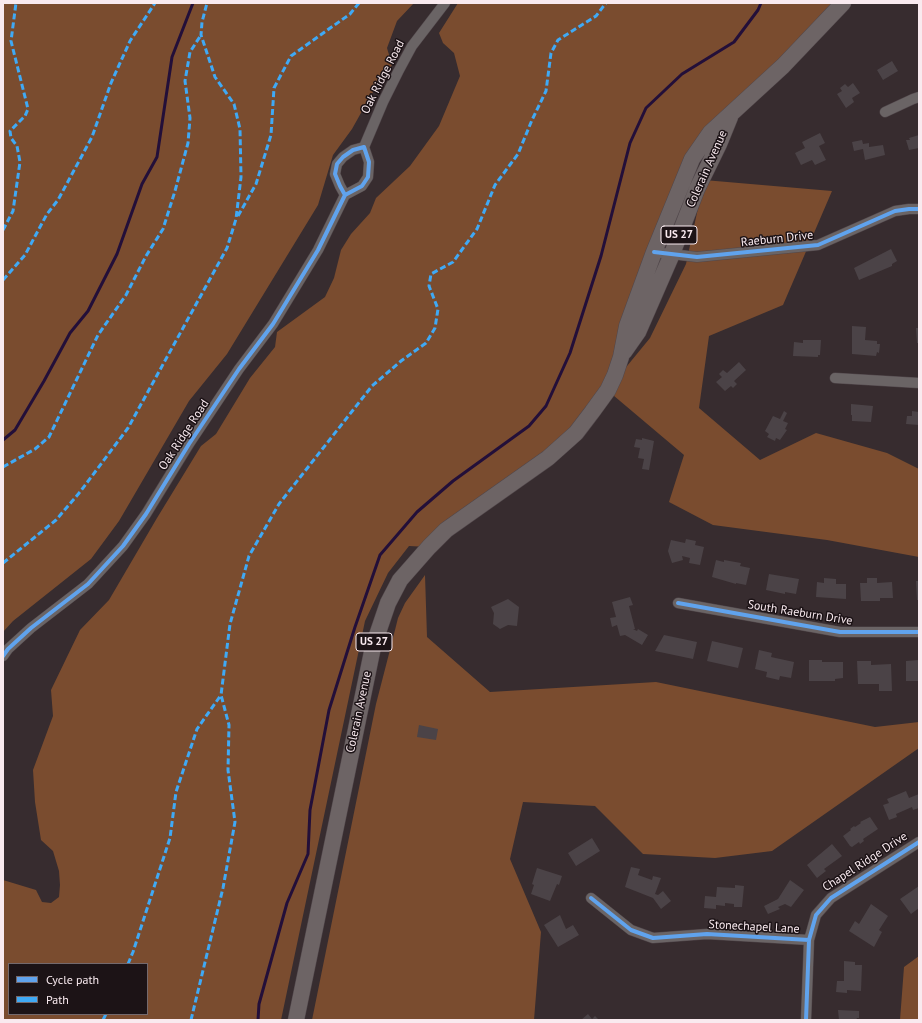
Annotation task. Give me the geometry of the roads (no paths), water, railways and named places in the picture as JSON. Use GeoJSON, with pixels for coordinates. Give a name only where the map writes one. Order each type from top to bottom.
{"type":"FeatureCollection","features":[{"type":"Feature","properties":{"kind":"main road","name":"Colerain Avenue"},"geometry":{"type":"LineString","coordinates":[[296,1020],[373,647],[388,603],[400,580],[446,530],[548,458],[576,433],[608,390],[615,375],[621,356],[627,326],[654,252],[692,159],[710,133],[783,66],[843,3]]}},
{"type":"Feature","properties":{"kind":"main road","name":"Colerain Avenue"},"geometry":{"type":"LineString","coordinates":[[621,356],[638,332],[672,254],[697,188],[719,144],[733,111]]}},
{"type":"Feature","properties":{"kind":"street","name":"Oak Ridge Road"},"geometry":{"type":"LineString","coordinates":[[364,147],[383,102],[412,46],[445,3]]}},
{"type":"Feature","properties":{"kind":"street"},"geometry":{"type":"LineString","coordinates":[[884,112],[913,98],[919,97]]}},
{"type":"Feature","properties":{"kind":"street"},"geometry":{"type":"LineString","coordinates":[[364,147],[369,162],[368,177],[362,186],[345,195],[336,174],[337,164],[353,150],[364,147]]}},
{"type":"Feature","properties":{"kind":"street","name":"Oak Ridge Road"},"geometry":{"type":"LineString","coordinates":[[3,656],[8,648],[31,628],[88,584],[123,546],[146,514],[189,444],[239,369],[273,324],[318,250],[345,195]]}},
{"type":"Feature","properties":{"kind":"street","name":"Raeburn Drive"},"geometry":{"type":"LineString","coordinates":[[654,252],[697,257],[818,245],[895,211],[909,209],[919,210]]}},
{"type":"Feature","properties":{"kind":"street"},"geometry":{"type":"LineString","coordinates":[[835,378],[919,383]]}},
{"type":"Feature","properties":{"kind":"street","name":"South Raeburn Drive"},"geometry":{"type":"LineString","coordinates":[[678,603],[840,632],[919,632]]}},
{"type":"Feature","properties":{"kind":"street","name":"Chapel Ridge Drive"},"geometry":{"type":"LineString","coordinates":[[806,1020],[809,940],[816,915],[831,898],[919,842]]}},
{"type":"Feature","properties":{"kind":"street","name":"Stonechapel Lane"},"geometry":{"type":"LineString","coordinates":[[591,898],[631,930],[653,938],[707,934],[809,940]]}},
{"type":"Feature","properties":{"kind":"waterway"},"geometry":{"type":"LineString","coordinates":[[3,440],[15,430],[70,333],[88,311],[117,254],[142,184],[157,157],[172,57],[193,3]]}},
{"type":"Feature","properties":{"kind":"waterway"},"geometry":{"type":"LineString","coordinates":[[258,1020],[259,1004],[287,903],[308,854],[310,810],[329,710],[355,627],[380,555],[417,512],[453,481],[529,426],[546,406],[570,353],[601,256],[630,143],[646,108],[682,74],[734,42],[758,10],[761,3]]}}]}
